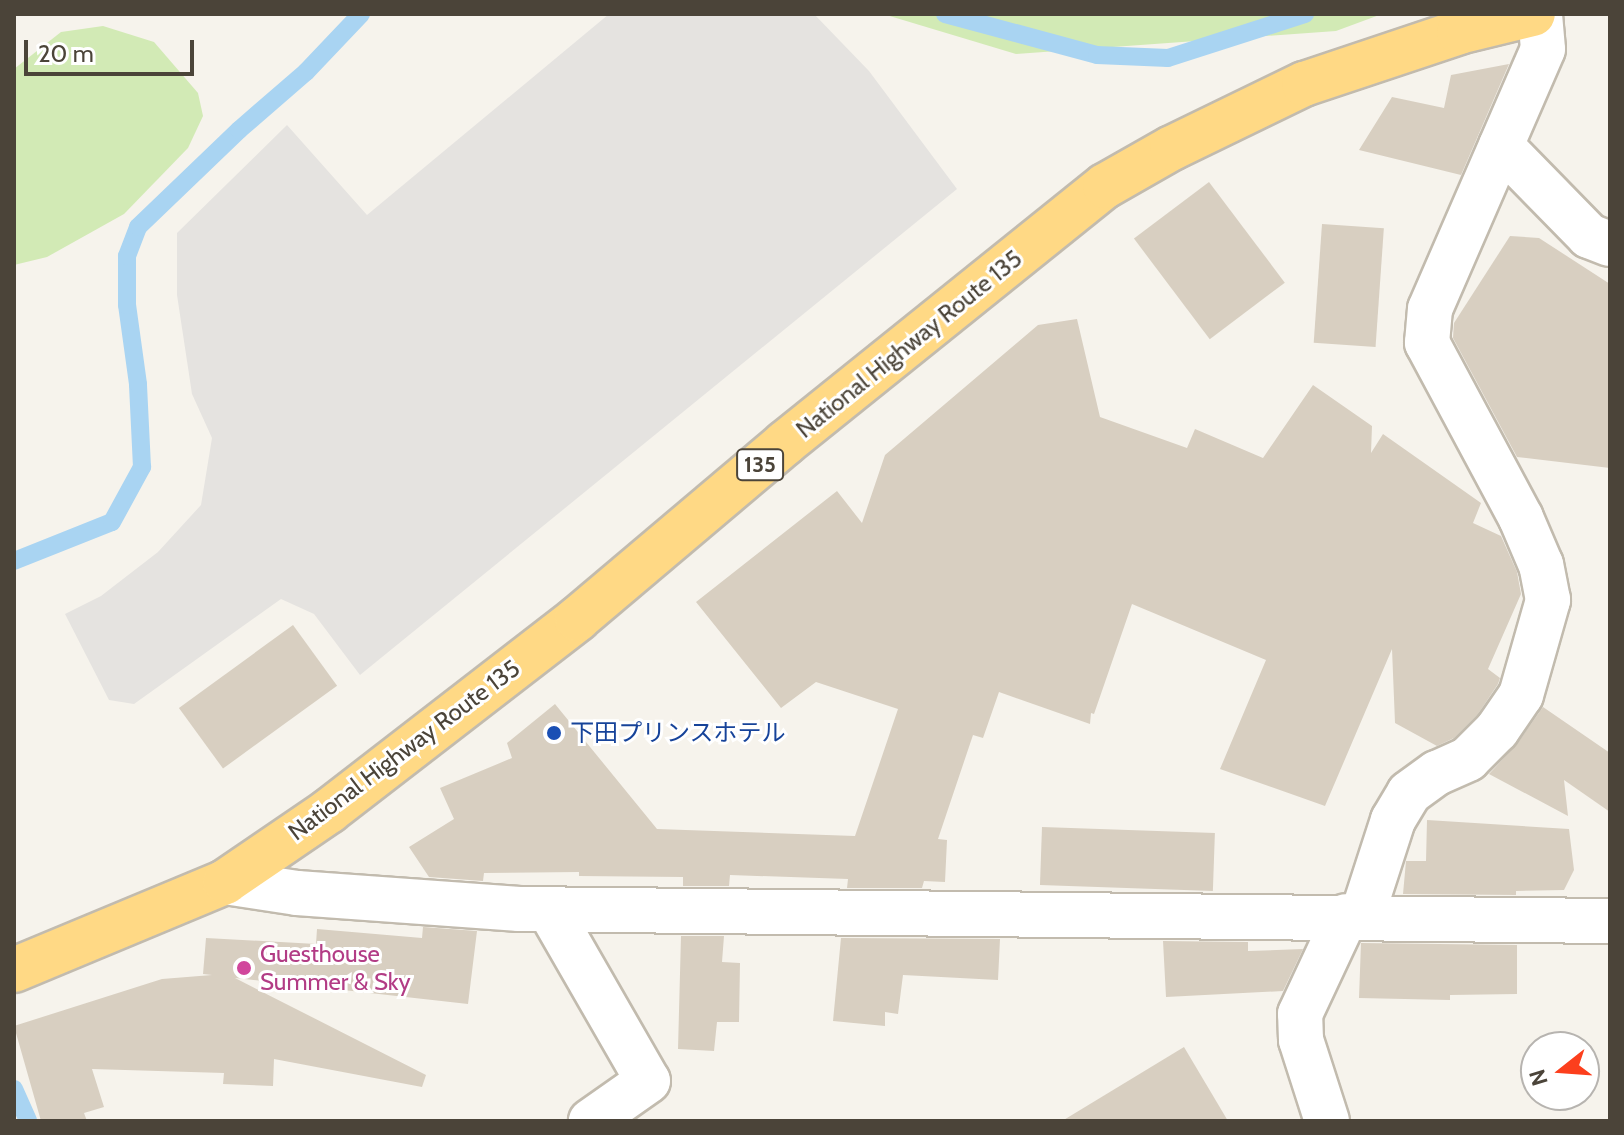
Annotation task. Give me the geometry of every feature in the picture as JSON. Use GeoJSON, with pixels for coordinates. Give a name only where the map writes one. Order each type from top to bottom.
{"type":"FeatureCollection","features":[{"type":"Feature","properties":{"kind":"highway","name":"National Highway Route 135"},"geometry":{"type":"LineString","coordinates":[[14,970],[225,882],[329,811],[577,619],[785,443],[1105,186],[1172,148],[1304,84],[1459,32],[1533,14]]}},
{"type":"Feature","properties":{"kind":"street"},"geometry":{"type":"LineString","coordinates":[[1327,1121],[1301,1040],[1300,1014],[1354,916],[1393,820],[1409,793],[1437,773],[1468,759],[1497,730],[1521,695],[1548,600],[1541,565],[1521,518],[1427,343],[1430,309],[1543,49],[1540,14]]}},
{"type":"Feature","properties":{"kind":"street"},"geometry":{"type":"LineString","coordinates":[[1501,146],[1589,236],[1610,244]]}},
{"type":"Feature","properties":{"kind":"street"},"geometry":{"type":"LineString","coordinates":[[225,882],[297,893],[549,909],[1610,921]]}},
{"type":"Feature","properties":{"kind":"street"},"geometry":{"type":"LineString","coordinates":[[549,909],[648,1081],[591,1121]]}},
{"type":"Feature","properties":{"kind":"green space"},"geometry":{"type":"Polygon","coordinates":[[[883,14],[1382,14],[1336,31],[1016,54],[883,14]]]}},
{"type":"Feature","properties":{"kind":"green space"},"geometry":{"type":"Polygon","coordinates":[[[103,26],[154,42],[198,93],[203,116],[188,148],[124,214],[47,257],[14,265],[14,69],[61,32],[103,26]]]}},
{"type":"Feature","properties":{"kind":"shaded area"},"geometry":{"type":"Polygon","coordinates":[[[609,14],[814,14],[869,71],[957,189],[360,675],[314,614],[281,599],[134,704],[109,700],[65,614],[101,596],[158,552],[201,505],[212,438],[192,394],[177,295],[177,233],[287,125],[367,215],[609,14]]]}},
{"type":"Feature","properties":{"kind":"building"},"geometry":{"type":"Polygon","coordinates":[[[1509,64],[1461,175],[1359,150],[1392,97],[1444,108],[1451,75],[1509,64]]]}},
{"type":"Feature","properties":{"kind":"building"},"geometry":{"type":"Polygon","coordinates":[[[1209,182],[1285,283],[1210,339],[1134,239],[1209,182]]]}},
{"type":"Feature","properties":{"kind":"building"},"geometry":{"type":"Polygon","coordinates":[[[1322,224],[1384,228],[1376,347],[1314,343],[1322,224]]]}},
{"type":"Feature","properties":{"kind":"building"},"geometry":{"type":"Polygon","coordinates":[[[1510,236],[1539,238],[1610,284],[1610,468],[1517,457],[1453,338],[1454,323],[1510,236]]]}},
{"type":"Feature","properties":{"kind":"building"},"geometry":{"type":"Polygon","coordinates":[[[1077,319],[1100,417],[1187,448],[1195,429],[1263,458],[1313,385],[1372,426],[1371,453],[1383,434],[1481,503],[1473,523],[1501,536],[1517,572],[1521,594],[1488,669],[1500,678],[1498,684],[1478,714],[1454,738],[1437,746],[1395,723],[1392,649],[1325,806],[1220,769],[1266,660],[1132,604],[1094,714],[1091,713],[1090,724],[999,692],[983,738],[973,735],[938,839],[947,840],[945,882],[924,881],[922,888],[847,888],[848,879],[730,875],[729,886],[683,886],[683,877],[579,876],[579,872],[484,873],[483,881],[429,877],[409,847],[454,819],[440,788],[512,758],[507,743],[555,704],[657,829],[855,836],[898,709],[816,682],[781,708],[696,602],[837,491],[862,523],[885,455],[1038,325],[1077,319]]]}},
{"type":"Feature","properties":{"kind":"building"},"geometry":{"type":"Polygon","coordinates":[[[293,625],[337,686],[223,769],[179,708],[293,625]]]}},
{"type":"Feature","properties":{"kind":"building"},"geometry":{"type":"Polygon","coordinates":[[[1543,707],[1610,753],[1610,812],[1564,780],[1568,816],[1489,774],[1517,744],[1543,707]]]}},
{"type":"Feature","properties":{"kind":"building"},"geometry":{"type":"Polygon","coordinates":[[[1427,820],[1569,829],[1574,870],[1564,890],[1516,891],[1516,895],[1403,894],[1406,861],[1426,861],[1427,820]]]}},
{"type":"Feature","properties":{"kind":"building"},"geometry":{"type":"Polygon","coordinates":[[[1042,827],[1215,833],[1213,891],[1040,885],[1042,827]]]}},
{"type":"Feature","properties":{"kind":"building"},"geometry":{"type":"Polygon","coordinates":[[[423,927],[477,931],[468,1004],[235,978],[426,1075],[422,1087],[274,1059],[273,1086],[223,1084],[224,1073],[92,1069],[104,1107],[84,1113],[87,1121],[41,1121],[14,1026],[162,979],[212,975],[203,974],[206,938],[316,944],[317,929],[422,938],[423,927]]]}},
{"type":"Feature","properties":{"kind":"building"},"geometry":{"type":"Polygon","coordinates":[[[681,936],[724,936],[722,962],[740,963],[739,1022],[717,1022],[714,1051],[678,1049],[681,936]]]}},
{"type":"Feature","properties":{"kind":"building"},"geometry":{"type":"Polygon","coordinates":[[[841,938],[1000,939],[998,980],[903,975],[898,1014],[885,1012],[885,1026],[833,1021],[841,938]]]}},
{"type":"Feature","properties":{"kind":"building"},"geometry":{"type":"Polygon","coordinates":[[[1163,941],[1248,942],[1248,951],[1303,949],[1283,991],[1166,997],[1163,941]]]}},
{"type":"Feature","properties":{"kind":"building"},"geometry":{"type":"Polygon","coordinates":[[[1361,943],[1517,945],[1517,994],[1450,995],[1450,1000],[1359,998],[1361,943]]]}},
{"type":"Feature","properties":{"kind":"building"},"geometry":{"type":"Polygon","coordinates":[[[1184,1047],[1228,1121],[1062,1121],[1184,1047]]]}},
{"type":"Feature","properties":{"kind":"waterway"},"geometry":{"type":"LineString","coordinates":[[14,561],[112,522],[142,467],[138,384],[127,305],[127,256],[138,227],[239,130],[306,72],[361,14]]}},
{"type":"Feature","properties":{"kind":"waterway"},"geometry":{"type":"LineString","coordinates":[[945,14],[1097,55],[1168,58],[1305,14]]}},
{"type":"Feature","properties":{"kind":"waterway"},"geometry":{"type":"LineString","coordinates":[[14,1089],[28,1121]]}},
{"type":"Feature","properties":{"kind":"place","name":"下田プリンスホテル"},"geometry":{"type":"Point","coordinates":[554,733]}},
{"type":"Feature","properties":{"kind":"place","name":"Guesthouse Summer & Sky"},"geometry":{"type":"Point","coordinates":[244,968]}}]}
